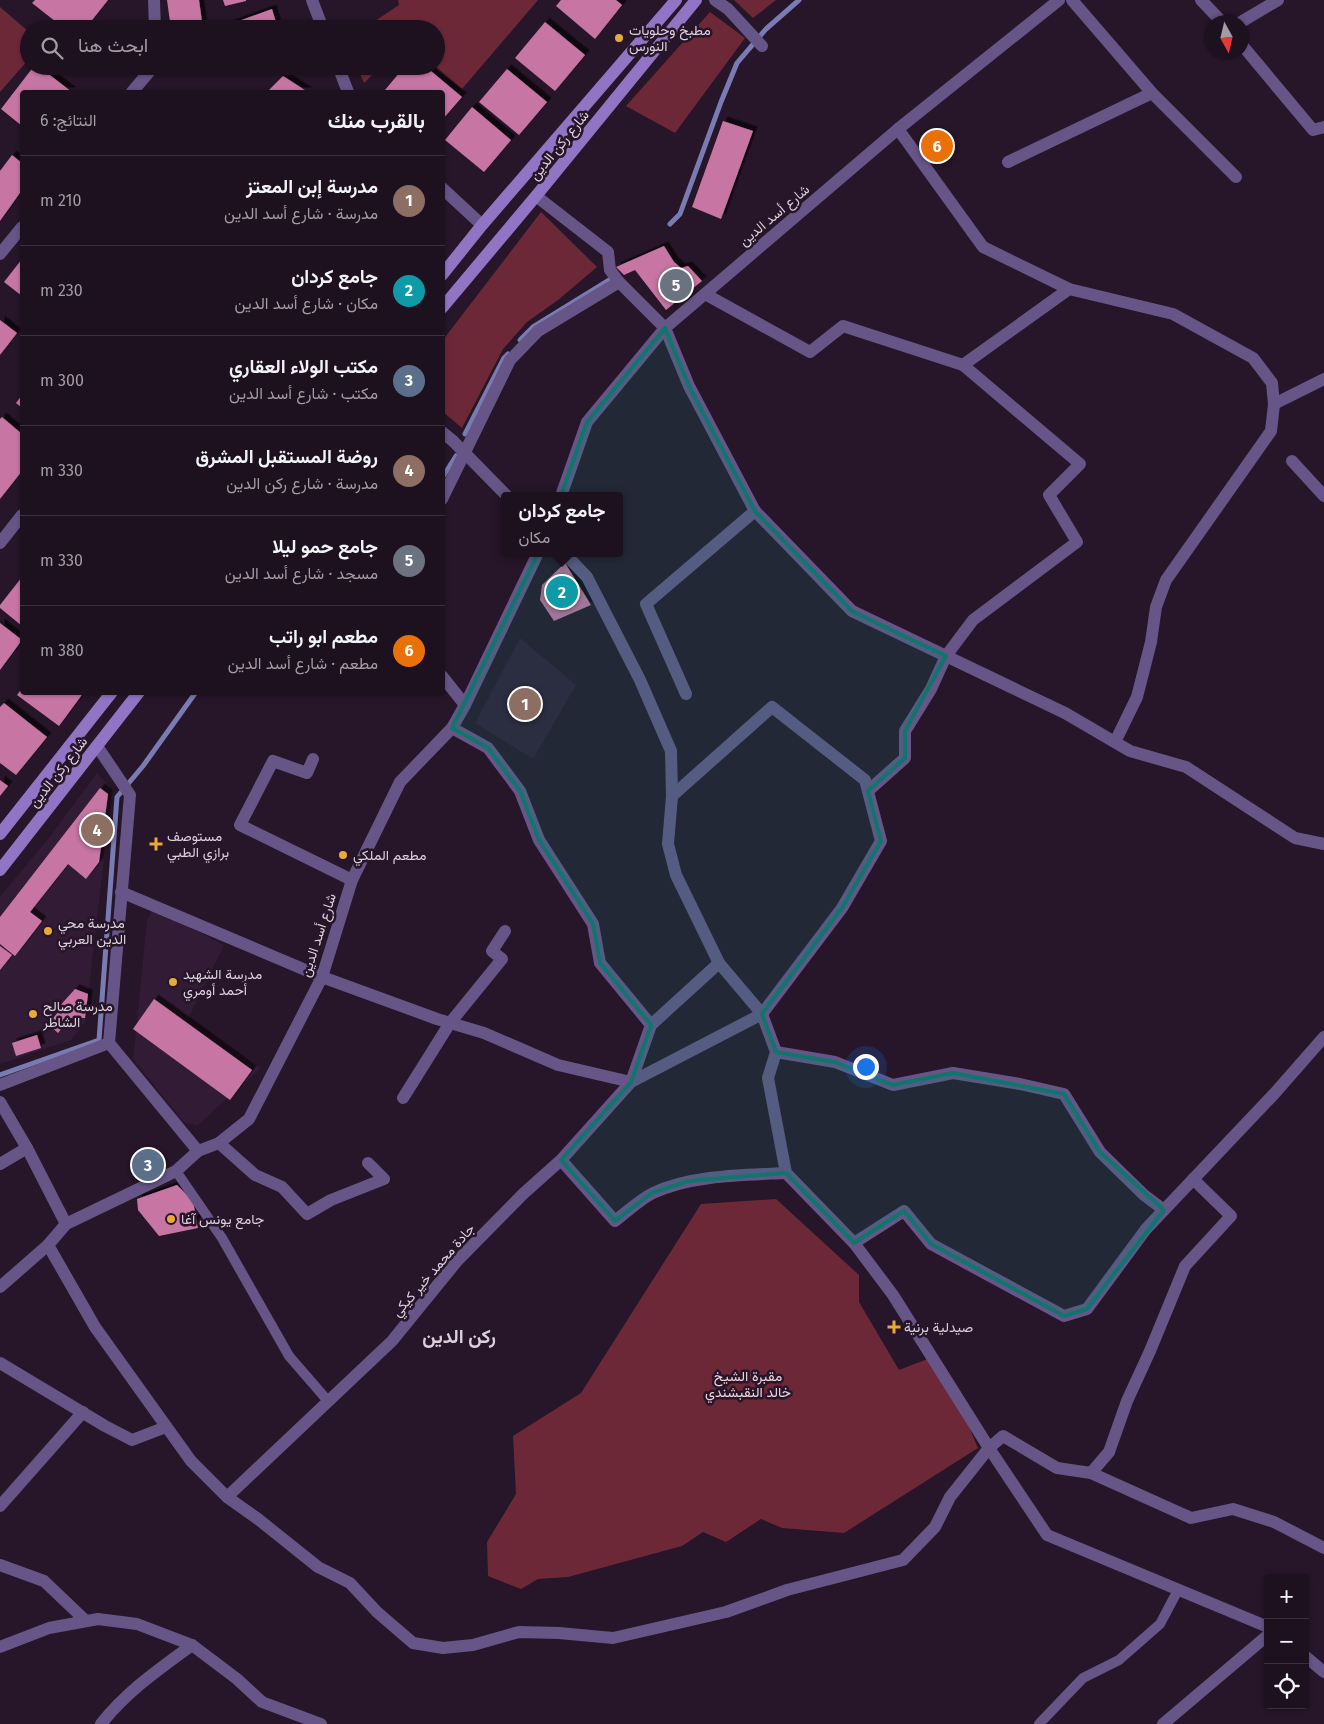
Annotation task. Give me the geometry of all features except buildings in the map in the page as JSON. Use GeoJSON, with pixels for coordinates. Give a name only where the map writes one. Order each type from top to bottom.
{"type":"FeatureCollection","features":[{"type":"Feature","properties":{"kind":"main road","name":"شارع ركن الدين"},"geometry":{"type":"LineString","coordinates":[[445,271],[482,225],[676,0]]}},
{"type":"Feature","properties":{"kind":"main road","name":"شارع ركن الدين"},"geometry":{"type":"LineString","coordinates":[[445,304],[696,0]]}},
{"type":"Feature","properties":{"kind":"main road","name":"شارع ركن الدين"},"geometry":{"type":"LineString","coordinates":[[0,834],[110,695]]}},
{"type":"Feature","properties":{"kind":"main road","name":"شارع ركن الدين"},"geometry":{"type":"LineString","coordinates":[[0,870],[137,695]]}},
{"type":"Feature","properties":{"kind":"street"},"geometry":{"type":"LineString","coordinates":[[154,0],[155,20]]}},
{"type":"Feature","properties":{"kind":"street"},"geometry":{"type":"LineString","coordinates":[[312,0],[320,20]]}},
{"type":"Feature","properties":{"kind":"street"},"geometry":{"type":"LineString","coordinates":[[715,0],[728,9],[762,46]]}},
{"type":"Feature","properties":{"kind":"street","name":"شارع أسد الدين"},"geometry":{"type":"LineString","coordinates":[[562,492],[587,422],[665,328],[898,129],[1059,0]]}},
{"type":"Feature","properties":{"kind":"street"},"geometry":{"type":"LineString","coordinates":[[1072,0],[1152,93],[1236,177]]}},
{"type":"Feature","properties":{"kind":"street"},"geometry":{"type":"LineString","coordinates":[[1201,0],[1215,15]]}},
{"type":"Feature","properties":{"kind":"street"},"geometry":{"type":"LineString","coordinates":[[1249,17],[1278,0]]}},
{"type":"Feature","properties":{"kind":"street"},"geometry":{"type":"LineString","coordinates":[[1249,53],[1313,130],[1324,127]]}},
{"type":"Feature","properties":{"kind":"street"},"geometry":{"type":"LineString","coordinates":[[134,90],[146,75]]}},
{"type":"Feature","properties":{"kind":"street"},"geometry":{"type":"LineString","coordinates":[[341,75],[347,90]]}},
{"type":"Feature","properties":{"kind":"street"},"geometry":{"type":"LineString","coordinates":[[1008,162],[1152,93]]}},
{"type":"Feature","properties":{"kind":"street"},"geometry":{"type":"LineString","coordinates":[[898,129],[983,247],[1068,289],[1173,314],[1254,358],[1272,383],[1274,404],[1271,431],[1166,580],[1156,607],[1151,642],[1137,697],[1115,742]]}},
{"type":"Feature","properties":{"kind":"street"},"geometry":{"type":"LineString","coordinates":[[445,191],[482,225]]}},
{"type":"Feature","properties":{"kind":"street"},"geometry":{"type":"LineString","coordinates":[[536,196],[608,252],[610,270],[619,282],[665,328],[689,386],[754,511],[852,611],[1065,713],[1130,751],[1186,767],[1295,838],[1324,844]]}},
{"type":"Feature","properties":{"kind":"street"},"geometry":{"type":"LineString","coordinates":[[0,254],[20,229]]}},
{"type":"Feature","properties":{"kind":"street"},"geometry":{"type":"LineString","coordinates":[[445,493],[510,360],[538,331],[619,282]]}},
{"type":"Feature","properties":{"kind":"street"},"geometry":{"type":"LineString","coordinates":[[963,365],[1068,289]]}},
{"type":"Feature","properties":{"kind":"street"},"geometry":{"type":"LineString","coordinates":[[704,294],[810,352],[843,326],[963,365],[1080,464],[1049,495],[1077,542],[973,620],[946,656],[931,689],[905,731],[905,758],[868,791]]}},
{"type":"Feature","properties":{"kind":"street"},"geometry":{"type":"LineString","coordinates":[[1274,404],[1324,379]]}},
{"type":"Feature","properties":{"kind":"street"},"geometry":{"type":"LineString","coordinates":[[445,435],[504,492]]}},
{"type":"Feature","properties":{"kind":"street"},"geometry":{"type":"LineString","coordinates":[[1292,461],[1324,496]]}},
{"type":"Feature","properties":{"kind":"street"},"geometry":{"type":"LineString","coordinates":[[686,694],[646,604],[754,511]]}},
{"type":"Feature","properties":{"kind":"street"},"geometry":{"type":"LineString","coordinates":[[0,543],[20,518]]}},
{"type":"Feature","properties":{"kind":"street","name":"شارع أسد الدين"},"geometry":{"type":"LineString","coordinates":[[0,1286],[48,1245],[66,1224],[176,1171],[198,1152],[219,1142],[249,1118],[322,977],[352,880],[400,782],[452,728],[465,705],[536,557]]}},
{"type":"Feature","properties":{"kind":"street"},"geometry":{"type":"LineString","coordinates":[[568,557],[587,577],[640,680],[671,751],[672,796],[668,844],[676,876],[719,963],[762,1014],[776,1052],[768,1078],[786,1173],[854,1243],[893,1295],[989,1448],[1047,1535],[1264,1625]]}},
{"type":"Feature","properties":{"kind":"street"},"geometry":{"type":"LineString","coordinates":[[445,680],[465,705]]}},
{"type":"Feature","properties":{"kind":"street"},"geometry":{"type":"LineString","coordinates":[[120,892],[322,977],[484,1033],[558,1065],[630,1082],[762,1014],[842,908],[881,841],[865,780],[772,707],[672,796]]}},
{"type":"Feature","properties":{"kind":"street"},"geometry":{"type":"LineString","coordinates":[[452,728],[488,748],[520,791],[539,840],[593,924],[600,963],[651,1025]]}},
{"type":"Feature","properties":{"kind":"street"},"geometry":{"type":"LineString","coordinates":[[97,746],[130,795],[120,892],[109,1043],[198,1152]]}},
{"type":"Feature","properties":{"kind":"street"},"geometry":{"type":"LineString","coordinates":[[313,759],[307,773],[273,761],[240,825],[352,880]]}},
{"type":"Feature","properties":{"kind":"street"},"geometry":{"type":"LineString","coordinates":[[403,1098],[450,1022],[502,959],[492,951],[506,931]]}},
{"type":"Feature","properties":{"kind":"street"},"geometry":{"type":"LineString","coordinates":[[630,1082],[651,1025],[719,963]]}},
{"type":"Feature","properties":{"kind":"street"},"geometry":{"type":"LineString","coordinates":[[854,1243],[904,1211],[931,1244],[1064,1316],[1087,1309],[1146,1229],[1274,1094],[1324,1037]]}},
{"type":"Feature","properties":{"kind":"street"},"geometry":{"type":"LineString","coordinates":[[0,1085],[109,1043]]}},
{"type":"Feature","properties":{"kind":"street"},"geometry":{"type":"LineString","coordinates":[[776,1052],[835,1062],[892,1085],[953,1073],[1020,1084],[1064,1094],[1100,1152],[1144,1194],[1164,1210]]}},
{"type":"Feature","properties":{"kind":"street","name":"جادة محمد خير كيكي"},"geometry":{"type":"LineString","coordinates":[[227,1497],[392,1341],[457,1261],[523,1194],[561,1160],[630,1082]]}},
{"type":"Feature","properties":{"kind":"street"},"geometry":{"type":"LineString","coordinates":[[0,1102],[66,1224]]}},
{"type":"Feature","properties":{"kind":"street"},"geometry":{"type":"LineString","coordinates":[[219,1142],[255,1175],[282,1187],[307,1214],[332,1200],[384,1179],[368,1163]]}},
{"type":"Feature","properties":{"kind":"street"},"geometry":{"type":"LineString","coordinates":[[0,1164],[26,1148]]}},
{"type":"Feature","properties":{"kind":"street"},"geometry":{"type":"LineString","coordinates":[[561,1160],[615,1221],[652,1193],[688,1182],[735,1176],[786,1173]]}},
{"type":"Feature","properties":{"kind":"street"},"geometry":{"type":"LineString","coordinates":[[1092,1473],[1109,1452],[1127,1401],[1185,1266],[1231,1216],[1192,1179]]}},
{"type":"Feature","properties":{"kind":"street"},"geometry":{"type":"LineString","coordinates":[[48,1245],[95,1327],[191,1461],[227,1497],[318,1566],[350,1583],[377,1612],[413,1643],[443,1648],[473,1645],[519,1632],[559,1633],[613,1638],[726,1612],[787,1590],[903,1560],[935,1527],[950,1497],[989,1448],[1003,1436],[1057,1468],[1092,1473],[1191,1518],[1233,1509],[1274,1522],[1324,1548]]}},
{"type":"Feature","properties":{"kind":"street"},"geometry":{"type":"LineString","coordinates":[[0,1363],[132,1440],[166,1427]]}},
{"type":"Feature","properties":{"kind":"street"},"geometry":{"type":"LineString","coordinates":[[0,1506],[83,1412]]}},
{"type":"Feature","properties":{"kind":"street"},"geometry":{"type":"LineString","coordinates":[[0,1564],[44,1581],[86,1621]]}},
{"type":"Feature","properties":{"kind":"street"},"geometry":{"type":"LineString","coordinates":[[0,1647],[49,1628],[86,1621],[98,1619],[138,1624],[192,1646],[237,1679],[262,1702],[321,1724]]}},
{"type":"Feature","properties":{"kind":"street"},"geometry":{"type":"LineString","coordinates":[[1163,1724],[1264,1638]]}},
{"type":"Feature","properties":{"kind":"street"},"geometry":{"type":"LineString","coordinates":[[100,1724],[113,1708],[155,1672],[192,1646]]}},
{"type":"Feature","properties":{"kind":"street"},"geometry":{"type":"LineString","coordinates":[[1309,1659],[1324,1672]]}},
{"type":"Feature","properties":{"kind":"lane"},"geometry":{"type":"LineString","coordinates":[[176,1171],[222,1238],[289,1356],[328,1401]]}},
{"type":"Feature","properties":{"kind":"lane"},"geometry":{"type":"LineString","coordinates":[[1039,1724],[1083,1678],[1119,1660],[1160,1624],[1178,1590]]}},
{"type":"Feature","properties":{"kind":"highlighted area"},"geometry":{"type":"Polygon","coordinates":[[[665,328],[689,386],[755,511],[852,611],[946,656],[905,731],[905,758],[868,791],[881,841],[842,908],[762,1014],[776,1052],[835,1062],[893,1085],[953,1073],[1064,1094],[1100,1152],[1164,1210],[1087,1309],[1064,1316],[931,1244],[904,1211],[854,1243],[786,1173],[689,1181],[652,1193],[615,1221],[561,1160],[631,1082],[651,1025],[600,963],[593,924],[539,840],[520,791],[488,748],[452,728],[547,535],[587,422],[665,328]]]}},
{"type":"Feature","properties":{"kind":"shaded area"},"geometry":{"type":"Polygon","coordinates":[[[520,638],[576,685],[533,759],[475,723],[520,638]]]}},
{"type":"Feature","properties":{"kind":"shaded area","name":"مدرسة محي الدين العربي"},"geometry":{"type":"Polygon","coordinates":[[[97,773],[112,790],[85,1022],[71,1040],[0,1064],[0,897],[48,839],[97,773]]]}},
{"type":"Feature","properties":{"kind":"shaded area","name":"مدرسة الشهيد أحمد أومري"},"geometry":{"type":"Polygon","coordinates":[[[153,909],[224,945],[188,1019],[261,1068],[197,1126],[184,1122],[133,1059],[147,920],[153,909]]]}},
{"type":"Feature","properties":{"kind":"green space"},"geometry":{"type":"Polygon","coordinates":[[[398,0],[538,0],[462,89],[444,75],[445,20],[376,20],[399,5],[398,0]]]}},
{"type":"Feature","properties":{"kind":"green space"},"geometry":{"type":"Polygon","coordinates":[[[734,0],[776,0],[753,18],[734,0]]]}},
{"type":"Feature","properties":{"kind":"green space"},"geometry":{"type":"Polygon","coordinates":[[[0,7],[20,24],[20,69],[0,92],[0,7]]]}},
{"type":"Feature","properties":{"kind":"green space"},"geometry":{"type":"Polygon","coordinates":[[[710,12],[745,38],[675,133],[626,106],[710,12]]]}},
{"type":"Feature","properties":{"kind":"green space"},"geometry":{"type":"Polygon","coordinates":[[[361,75],[372,75],[364,83],[361,75]]]}},
{"type":"Feature","properties":{"kind":"green space"},"geometry":{"type":"Polygon","coordinates":[[[541,212],[597,267],[558,300],[527,322],[503,349],[462,428],[445,414],[445,337],[541,212]]]}},
{"type":"Feature","properties":{"kind":"green space","name":"مقبرة الشيخ خالد النقبشندي"},"geometry":{"type":"Polygon","coordinates":[[[776,1199],[859,1275],[859,1302],[899,1370],[938,1355],[978,1448],[844,1533],[782,1528],[761,1519],[726,1542],[703,1532],[682,1546],[568,1577],[538,1579],[521,1589],[488,1576],[487,1542],[516,1494],[513,1436],[581,1393],[701,1204],[776,1199]]]}},
{"type":"Feature","properties":{"kind":"waterway"},"geometry":{"type":"LineString","coordinates":[[670,224],[680,214],[737,63],[766,29],[799,0]]}},
{"type":"Feature","properties":{"kind":"waterway"},"geometry":{"type":"LineString","coordinates":[[520,340],[533,327],[611,279]]}},
{"type":"Feature","properties":{"kind":"waterway"},"geometry":{"type":"LineString","coordinates":[[465,434],[504,358],[508,354]]}},
{"type":"Feature","properties":{"kind":"waterway"},"geometry":{"type":"LineString","coordinates":[[445,473],[456,456]]}},
{"type":"Feature","properties":{"kind":"waterway"},"geometry":{"type":"LineString","coordinates":[[0,1075],[99,1040],[117,797],[143,766],[194,695]]}},
{"type":"Feature","properties":{"kind":"place","name":"مطبخ وحلويات النورس"},"geometry":{"type":"Point","coordinates":[619,38]}},
{"type":"Feature","properties":{"kind":"place","name":"مطعم ابو راتب"},"geometry":{"type":"Point","coordinates":[937,146]}},
{"type":"Feature","properties":{"kind":"place","name":"جامع حمو ليلا"},"geometry":{"type":"Point","coordinates":[676,285]}},
{"type":"Feature","properties":{"kind":"place","name":"جامع كردان"},"geometry":{"type":"Point","coordinates":[562,592]}},
{"type":"Feature","properties":{"kind":"place","name":"مدرسة إبن المعتز"},"geometry":{"type":"Point","coordinates":[525,704]}},
{"type":"Feature","properties":{"kind":"place","name":"روضة المستقبل المشرق"},"geometry":{"type":"Point","coordinates":[97,830]}},
{"type":"Feature","properties":{"kind":"place","name":"مستوصف برازي الطبي"},"geometry":{"type":"Point","coordinates":[156,844]}},
{"type":"Feature","properties":{"kind":"place","name":"مطعم الملكي"},"geometry":{"type":"Point","coordinates":[343,855]}},
{"type":"Feature","properties":{"kind":"place","name":"مدرسة محي الدين العربي"},"geometry":{"type":"Point","coordinates":[48,931]}},
{"type":"Feature","properties":{"kind":"place","name":"مدرسة الشهيد أحمد أومري"},"geometry":{"type":"Point","coordinates":[173,982]}},
{"type":"Feature","properties":{"kind":"place","name":"مدرسة صالح الشاطر"},"geometry":{"type":"Point","coordinates":[33,1014]}},
{"type":"Feature","properties":{"kind":"place","name":"مكتب الولاء العقاري"},"geometry":{"type":"Point","coordinates":[148,1165]}},
{"type":"Feature","properties":{"kind":"place","name":"جامع يونس آغا"},"geometry":{"type":"Point","coordinates":[171,1219]}},
{"type":"Feature","properties":{"kind":"place","name":"صيدلية برنية"},"geometry":{"type":"Point","coordinates":[894,1327]}},
{"type":"Feature","properties":{"kind":"district","name":"ركن الدين"},"geometry":{"type":"Point","coordinates":[459,1336]}}]}
